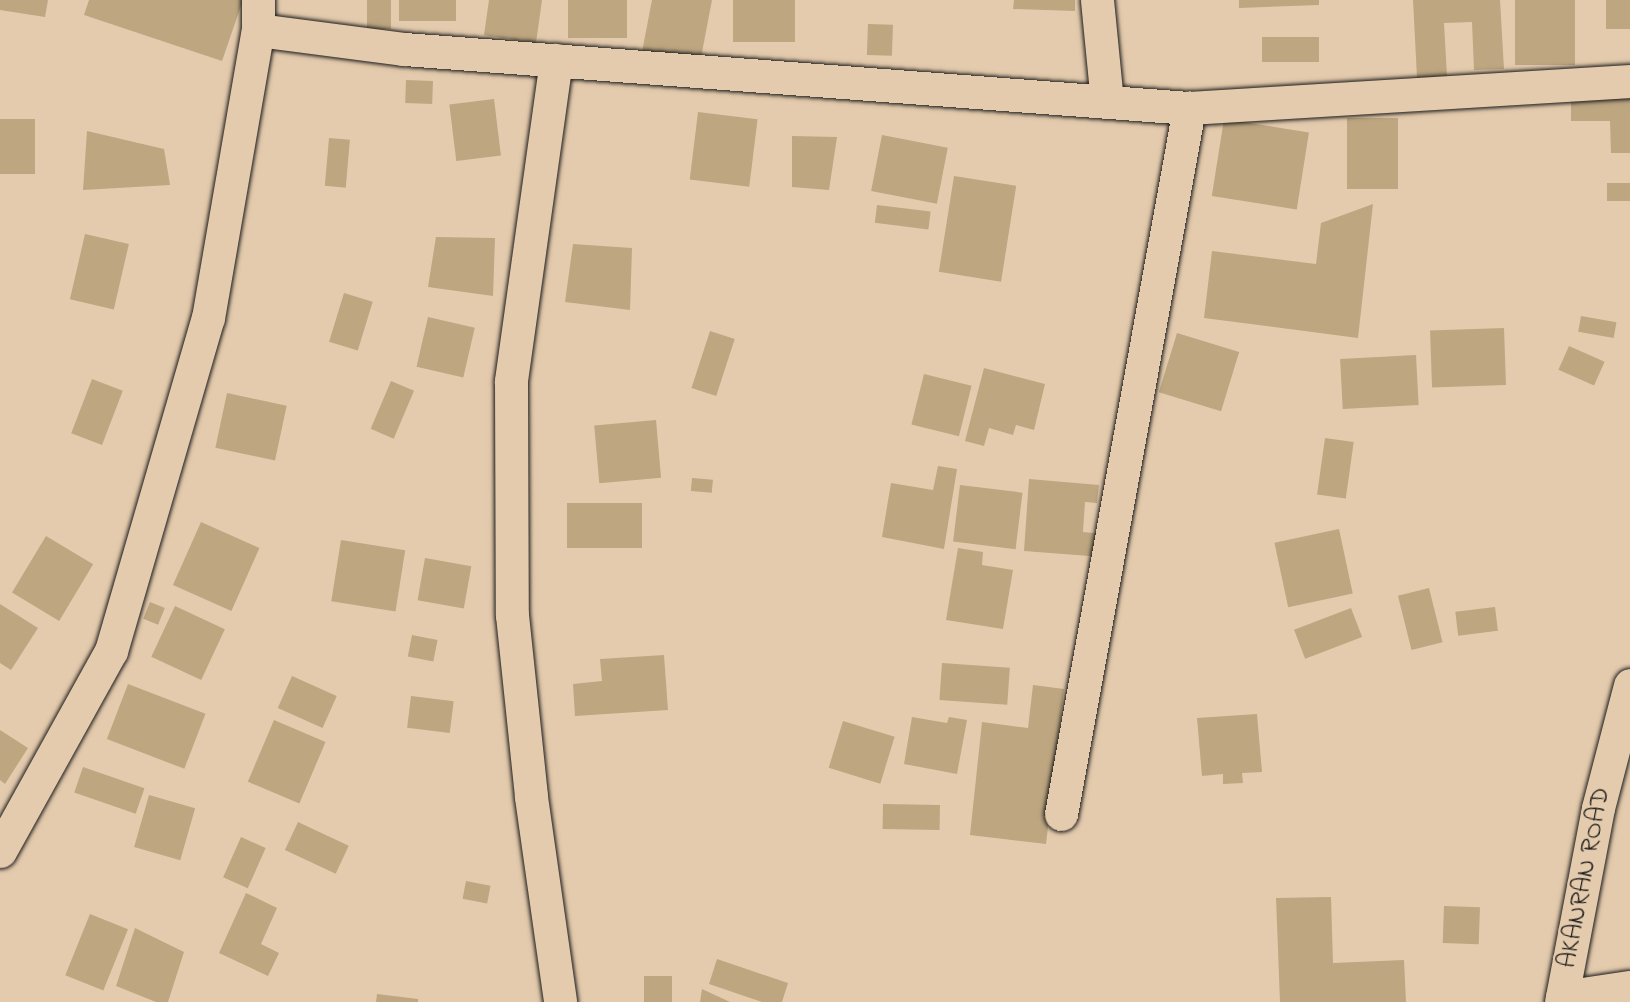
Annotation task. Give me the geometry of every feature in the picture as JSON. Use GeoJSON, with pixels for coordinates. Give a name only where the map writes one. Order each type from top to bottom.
{"type":"FeatureCollection","features":[{"type":"Feature","properties":{"kind":"street"},"geometry":{"type":"LineString","coordinates":[[1097,0],[1107,102]]}},
{"type":"Feature","properties":{"kind":"street"},"geometry":{"type":"LineString","coordinates":[[0,850],[111,651],[208,318],[258,15],[404,49],[1189,108],[1630,81]]}},
{"type":"Feature","properties":{"kind":"street"},"geometry":{"type":"LineString","coordinates":[[556,60],[511,381],[512,615],[531,797],[560,1002]]}},
{"type":"Feature","properties":{"kind":"street"},"geometry":{"type":"LineString","coordinates":[[1061,814],[1189,108]]}},
{"type":"Feature","properties":{"kind":"street","name":"AKANRAN ROAD"},"geometry":{"type":"LineString","coordinates":[[1562,1000],[1598,808],[1630,685]]}},
{"type":"Feature","properties":{"kind":"street"},"geometry":{"type":"LineString","coordinates":[[1562,1000],[1630,987]]}},
{"type":"Feature","properties":{"kind":"building"},"geometry":{"type":"Polygon","coordinates":[[[0,0],[48,0],[45,17],[0,10],[0,0]]]}},
{"type":"Feature","properties":{"kind":"building"},"geometry":{"type":"Polygon","coordinates":[[[89,0],[243,0],[222,61],[84,15],[89,0]]]}},
{"type":"Feature","properties":{"kind":"building"},"geometry":{"type":"Polygon","coordinates":[[[367,0],[391,0],[391,29],[367,29],[367,0]]]}},
{"type":"Feature","properties":{"kind":"building"},"geometry":{"type":"Polygon","coordinates":[[[399,0],[456,0],[456,21],[399,21],[399,0]]]}},
{"type":"Feature","properties":{"kind":"building"},"geometry":{"type":"Polygon","coordinates":[[[489,0],[542,0],[536,43],[484,35],[489,0]]]}},
{"type":"Feature","properties":{"kind":"building"},"geometry":{"type":"Polygon","coordinates":[[[568,0],[627,0],[627,38],[568,38],[568,0]]]}},
{"type":"Feature","properties":{"kind":"building"},"geometry":{"type":"Polygon","coordinates":[[[652,0],[712,0],[699,68],[641,57],[652,0]]]}},
{"type":"Feature","properties":{"kind":"building"},"geometry":{"type":"Polygon","coordinates":[[[733,0],[795,0],[795,42],[733,42],[733,0]]]}},
{"type":"Feature","properties":{"kind":"building"},"geometry":{"type":"Polygon","coordinates":[[[1014,0],[1075,0],[1075,11],[1013,9],[1014,0]]]}},
{"type":"Feature","properties":{"kind":"building"},"geometry":{"type":"Polygon","coordinates":[[[1239,0],[1319,0],[1319,5],[1239,8],[1239,0]]]}},
{"type":"Feature","properties":{"kind":"building"},"geometry":{"type":"Polygon","coordinates":[[[1413,0],[1500,0],[1504,69],[1474,70],[1472,22],[1444,23],[1447,76],[1417,78],[1413,0]]]}},
{"type":"Feature","properties":{"kind":"building"},"geometry":{"type":"Polygon","coordinates":[[[1515,0],[1575,0],[1575,65],[1515,65],[1515,0]]]}},
{"type":"Feature","properties":{"kind":"building"},"geometry":{"type":"Polygon","coordinates":[[[1606,0],[1630,0],[1630,29],[1606,29],[1606,0]]]}},
{"type":"Feature","properties":{"kind":"building"},"geometry":{"type":"Polygon","coordinates":[[[868,24],[893,25],[892,56],[867,55],[868,24]]]}},
{"type":"Feature","properties":{"kind":"building"},"geometry":{"type":"Polygon","coordinates":[[[1262,37],[1319,37],[1319,62],[1262,62],[1262,37]]]}},
{"type":"Feature","properties":{"kind":"building"},"geometry":{"type":"Polygon","coordinates":[[[406,80],[433,81],[432,104],[405,103],[406,80]]]}},
{"type":"Feature","properties":{"kind":"building"},"geometry":{"type":"Polygon","coordinates":[[[1630,94],[1630,153],[1611,153],[1610,121],[1571,121],[1571,95],[1630,94]]]}},
{"type":"Feature","properties":{"kind":"building"},"geometry":{"type":"Polygon","coordinates":[[[494,99],[501,156],[456,161],[449,104],[494,99]]]}},
{"type":"Feature","properties":{"kind":"building"},"geometry":{"type":"Polygon","coordinates":[[[698,112],[758,119],[749,187],[690,179],[698,112]]]}},
{"type":"Feature","properties":{"kind":"building"},"geometry":{"type":"Polygon","coordinates":[[[1347,118],[1398,118],[1398,189],[1347,189],[1347,118]]]}},
{"type":"Feature","properties":{"kind":"building"},"geometry":{"type":"Polygon","coordinates":[[[0,119],[35,119],[35,174],[0,174],[0,119]]]}},
{"type":"Feature","properties":{"kind":"building"},"geometry":{"type":"Polygon","coordinates":[[[1224,119],[1309,132],[1297,209],[1212,196],[1224,119]]]}},
{"type":"Feature","properties":{"kind":"building"},"geometry":{"type":"Polygon","coordinates":[[[87,131],[164,149],[170,185],[83,190],[87,131]]]}},
{"type":"Feature","properties":{"kind":"building"},"geometry":{"type":"Polygon","coordinates":[[[882,135],[948,148],[937,204],[871,191],[882,135]]]}},
{"type":"Feature","properties":{"kind":"building"},"geometry":{"type":"Polygon","coordinates":[[[792,136],[837,137],[829,190],[792,187],[792,136]]]}},
{"type":"Feature","properties":{"kind":"building"},"geometry":{"type":"Polygon","coordinates":[[[329,138],[350,140],[346,188],[325,186],[329,138]]]}},
{"type":"Feature","properties":{"kind":"building"},"geometry":{"type":"Polygon","coordinates":[[[954,176],[1016,186],[1001,282],[939,272],[954,176]]]}},
{"type":"Feature","properties":{"kind":"building"},"geometry":{"type":"Polygon","coordinates":[[[1607,183],[1630,183],[1630,201],[1607,201],[1607,183]]]}},
{"type":"Feature","properties":{"kind":"building"},"geometry":{"type":"Polygon","coordinates":[[[1373,204],[1358,338],[1204,318],[1212,251],[1316,264],[1321,223],[1373,204]]]}},
{"type":"Feature","properties":{"kind":"building"},"geometry":{"type":"Polygon","coordinates":[[[877,205],[931,212],[928,229],[875,223],[877,205]]]}},
{"type":"Feature","properties":{"kind":"building"},"geometry":{"type":"Polygon","coordinates":[[[85,234],[129,244],[114,309],[70,299],[85,234]]]}},
{"type":"Feature","properties":{"kind":"building"},"geometry":{"type":"Polygon","coordinates":[[[436,237],[495,238],[493,296],[428,287],[436,237]]]}},
{"type":"Feature","properties":{"kind":"building"},"geometry":{"type":"Polygon","coordinates":[[[573,244],[632,248],[630,310],[565,302],[573,244]]]}},
{"type":"Feature","properties":{"kind":"building"},"geometry":{"type":"Polygon","coordinates":[[[344,293],[373,302],[358,351],[329,342],[344,293]]]}},
{"type":"Feature","properties":{"kind":"building"},"geometry":{"type":"Polygon","coordinates":[[[1581,316],[1616,322],[1614,338],[1578,332],[1581,316]]]}},
{"type":"Feature","properties":{"kind":"building"},"geometry":{"type":"Polygon","coordinates":[[[428,317],[475,328],[463,377],[417,367],[428,317]]]}},
{"type":"Feature","properties":{"kind":"building"},"geometry":{"type":"Polygon","coordinates":[[[1504,328],[1506,385],[1432,388],[1430,331],[1504,328]]]}},
{"type":"Feature","properties":{"kind":"building"},"geometry":{"type":"Polygon","coordinates":[[[710,331],[735,339],[716,396],[691,388],[710,331]]]}},
{"type":"Feature","properties":{"kind":"building"},"geometry":{"type":"Polygon","coordinates":[[[1177,333],[1239,352],[1221,411],[1159,392],[1177,333]]]}},
{"type":"Feature","properties":{"kind":"building"},"geometry":{"type":"Polygon","coordinates":[[[1569,346],[1605,362],[1594,386],[1558,370],[1569,346]]]}},
{"type":"Feature","properties":{"kind":"building"},"geometry":{"type":"Polygon","coordinates":[[[1416,355],[1419,405],[1343,409],[1340,359],[1416,355]]]}},
{"type":"Feature","properties":{"kind":"building"},"geometry":{"type":"Polygon","coordinates":[[[984,368],[1045,384],[1034,430],[1016,425],[1013,435],[989,428],[984,446],[965,441],[984,368]]]}},
{"type":"Feature","properties":{"kind":"building"},"geometry":{"type":"Polygon","coordinates":[[[924,374],[972,386],[959,436],[911,424],[924,374]]]}},
{"type":"Feature","properties":{"kind":"building"},"geometry":{"type":"Polygon","coordinates":[[[92,379],[123,391],[102,445],[71,433],[92,379]]]}},
{"type":"Feature","properties":{"kind":"building"},"geometry":{"type":"Polygon","coordinates":[[[391,381],[414,391],[394,439],[371,429],[391,381]]]}},
{"type":"Feature","properties":{"kind":"building"},"geometry":{"type":"Polygon","coordinates":[[[227,393],[287,406],[275,460],[215,448],[227,393]]]}},
{"type":"Feature","properties":{"kind":"building"},"geometry":{"type":"Polygon","coordinates":[[[656,420],[661,478],[599,483],[594,425],[656,420]]]}},
{"type":"Feature","properties":{"kind":"building"},"geometry":{"type":"Polygon","coordinates":[[[1325,438],[1354,442],[1346,498],[1317,494],[1325,438]]]}},
{"type":"Feature","properties":{"kind":"building"},"geometry":{"type":"Polygon","coordinates":[[[938,466],[957,469],[944,549],[882,537],[891,483],[933,490],[938,466]]]}},
{"type":"Feature","properties":{"kind":"building"},"geometry":{"type":"Polygon","coordinates":[[[692,478],[713,480],[712,493],[691,491],[692,478]]]}},
{"type":"Feature","properties":{"kind":"building"},"geometry":{"type":"Polygon","coordinates":[[[1029,479],[1099,485],[1097,503],[1085,502],[1083,532],[1104,534],[1102,557],[1024,551],[1029,479]]]}},
{"type":"Feature","properties":{"kind":"building"},"geometry":{"type":"Polygon","coordinates":[[[960,485],[1023,493],[1016,549],[953,542],[960,485]]]}},
{"type":"Feature","properties":{"kind":"building"},"geometry":{"type":"Polygon","coordinates":[[[567,503],[642,503],[642,548],[567,548],[567,503]]]}},
{"type":"Feature","properties":{"kind":"building"},"geometry":{"type":"Polygon","coordinates":[[[201,522],[259,548],[231,611],[173,585],[201,522]]]}},
{"type":"Feature","properties":{"kind":"building"},"geometry":{"type":"Polygon","coordinates":[[[1339,529],[1353,594],[1288,607],[1274,543],[1339,529]]]}},
{"type":"Feature","properties":{"kind":"building"},"geometry":{"type":"Polygon","coordinates":[[[46,536],[93,564],[59,621],[12,593],[46,536]]]}},
{"type":"Feature","properties":{"kind":"building"},"geometry":{"type":"Polygon","coordinates":[[[341,540],[405,550],[396,611],[331,601],[341,540]]]}},
{"type":"Feature","properties":{"kind":"building"},"geometry":{"type":"Polygon","coordinates":[[[958,548],[983,552],[982,565],[1013,570],[1003,629],[946,620],[958,548]]]}},
{"type":"Feature","properties":{"kind":"building"},"geometry":{"type":"Polygon","coordinates":[[[425,558],[471,566],[464,609],[418,600],[425,558]]]}},
{"type":"Feature","properties":{"kind":"building"},"geometry":{"type":"Polygon","coordinates":[[[1429,588],[1443,642],[1411,650],[1398,596],[1429,588]]]}},
{"type":"Feature","properties":{"kind":"building"},"geometry":{"type":"Polygon","coordinates":[[[150,602],[165,608],[158,625],[143,619],[150,602]]]}},
{"type":"Feature","properties":{"kind":"building"},"geometry":{"type":"Polygon","coordinates":[[[0,604],[38,628],[11,670],[0,663],[0,604]]]}},
{"type":"Feature","properties":{"kind":"building"},"geometry":{"type":"Polygon","coordinates":[[[175,606],[225,629],[201,680],[151,657],[175,606]]]}},
{"type":"Feature","properties":{"kind":"building"},"geometry":{"type":"Polygon","coordinates":[[[1495,607],[1498,631],[1458,636],[1455,612],[1495,607]]]}},
{"type":"Feature","properties":{"kind":"building"},"geometry":{"type":"Polygon","coordinates":[[[1351,608],[1362,637],[1305,659],[1294,630],[1351,608]]]}},
{"type":"Feature","properties":{"kind":"building"},"geometry":{"type":"Polygon","coordinates":[[[412,635],[438,640],[433,662],[408,657],[412,635]]]}},
{"type":"Feature","properties":{"kind":"building"},"geometry":{"type":"Polygon","coordinates":[[[664,655],[668,710],[575,716],[573,684],[602,681],[600,659],[664,655]]]}},
{"type":"Feature","properties":{"kind":"building"},"geometry":{"type":"Polygon","coordinates":[[[942,663],[1010,668],[1007,705],[939,700],[942,663]]]}},
{"type":"Feature","properties":{"kind":"building"},"geometry":{"type":"Polygon","coordinates":[[[292,676],[337,696],[323,728],[278,708],[292,676]]]}},
{"type":"Feature","properties":{"kind":"building"},"geometry":{"type":"Polygon","coordinates":[[[128,684],[205,714],[184,769],[107,739],[128,684]]]}},
{"type":"Feature","properties":{"kind":"building"},"geometry":{"type":"Polygon","coordinates":[[[1033,685],[1064,689],[1046,844],[970,835],[982,722],[1028,728],[1033,685]]]}},
{"type":"Feature","properties":{"kind":"building"},"geometry":{"type":"Polygon","coordinates":[[[411,696],[454,701],[450,733],[407,728],[411,696]]]}},
{"type":"Feature","properties":{"kind":"building"},"geometry":{"type":"Polygon","coordinates":[[[1257,714],[1262,772],[1242,773],[1243,783],[1223,784],[1223,774],[1202,776],[1197,718],[1257,714]]]}},
{"type":"Feature","properties":{"kind":"building"},"geometry":{"type":"Polygon","coordinates":[[[912,717],[947,723],[949,717],[967,720],[957,774],[904,764],[912,717]]]}},
{"type":"Feature","properties":{"kind":"building"},"geometry":{"type":"Polygon","coordinates":[[[274,720],[326,742],[299,804],[248,782],[274,720]]]}},
{"type":"Feature","properties":{"kind":"building"},"geometry":{"type":"Polygon","coordinates":[[[843,721],[895,737],[880,784],[829,768],[843,721]]]}},
{"type":"Feature","properties":{"kind":"building"},"geometry":{"type":"Polygon","coordinates":[[[0,730],[28,748],[5,784],[0,780],[0,730]]]}},
{"type":"Feature","properties":{"kind":"building"},"geometry":{"type":"Polygon","coordinates":[[[83,767],[144,788],[136,814],[74,793],[83,767]]]}},
{"type":"Feature","properties":{"kind":"building"},"geometry":{"type":"Polygon","coordinates":[[[149,795],[195,808],[180,860],[134,847],[149,795]]]}},
{"type":"Feature","properties":{"kind":"building"},"geometry":{"type":"Polygon","coordinates":[[[883,804],[940,805],[940,830],[883,829],[883,804]]]}},
{"type":"Feature","properties":{"kind":"building"},"geometry":{"type":"Polygon","coordinates":[[[298,822],[349,846],[336,874],[285,850],[298,822]]]}},
{"type":"Feature","properties":{"kind":"building"},"geometry":{"type":"Polygon","coordinates":[[[241,837],[266,848],[248,888],[223,877],[241,837]]]}},
{"type":"Feature","properties":{"kind":"building"},"geometry":{"type":"Polygon","coordinates":[[[466,881],[491,886],[487,903],[463,899],[466,881]]]}},
{"type":"Feature","properties":{"kind":"building"},"geometry":{"type":"Polygon","coordinates":[[[246,893],[277,908],[261,944],[279,953],[268,976],[219,953],[246,893]]]}},
{"type":"Feature","properties":{"kind":"building"},"geometry":{"type":"Polygon","coordinates":[[[1331,897],[1333,963],[1404,960],[1406,1002],[1280,1002],[1276,898],[1331,897]]]}},
{"type":"Feature","properties":{"kind":"building"},"geometry":{"type":"Polygon","coordinates":[[[1444,906],[1480,907],[1479,944],[1443,943],[1444,906]]]}},
{"type":"Feature","properties":{"kind":"building"},"geometry":{"type":"Polygon","coordinates":[[[90,914],[128,929],[103,991],[65,975],[90,914]]]}},
{"type":"Feature","properties":{"kind":"building"},"geometry":{"type":"Polygon","coordinates":[[[135,928],[184,952],[168,1002],[156,1002],[116,986],[135,928]]]}},
{"type":"Feature","properties":{"kind":"building"},"geometry":{"type":"Polygon","coordinates":[[[717,959],[788,983],[782,1002],[762,1002],[709,984],[717,959]]]}},
{"type":"Feature","properties":{"kind":"building"},"geometry":{"type":"Polygon","coordinates":[[[644,976],[672,976],[672,1002],[644,1002],[644,976]]]}},
{"type":"Feature","properties":{"kind":"building"},"geometry":{"type":"Polygon","coordinates":[[[702,989],[730,1002],[700,1002],[702,989]]]}},
{"type":"Feature","properties":{"kind":"building"},"geometry":{"type":"Polygon","coordinates":[[[377,994],[418,999],[418,1002],[376,1002],[377,994]]]}}]}
